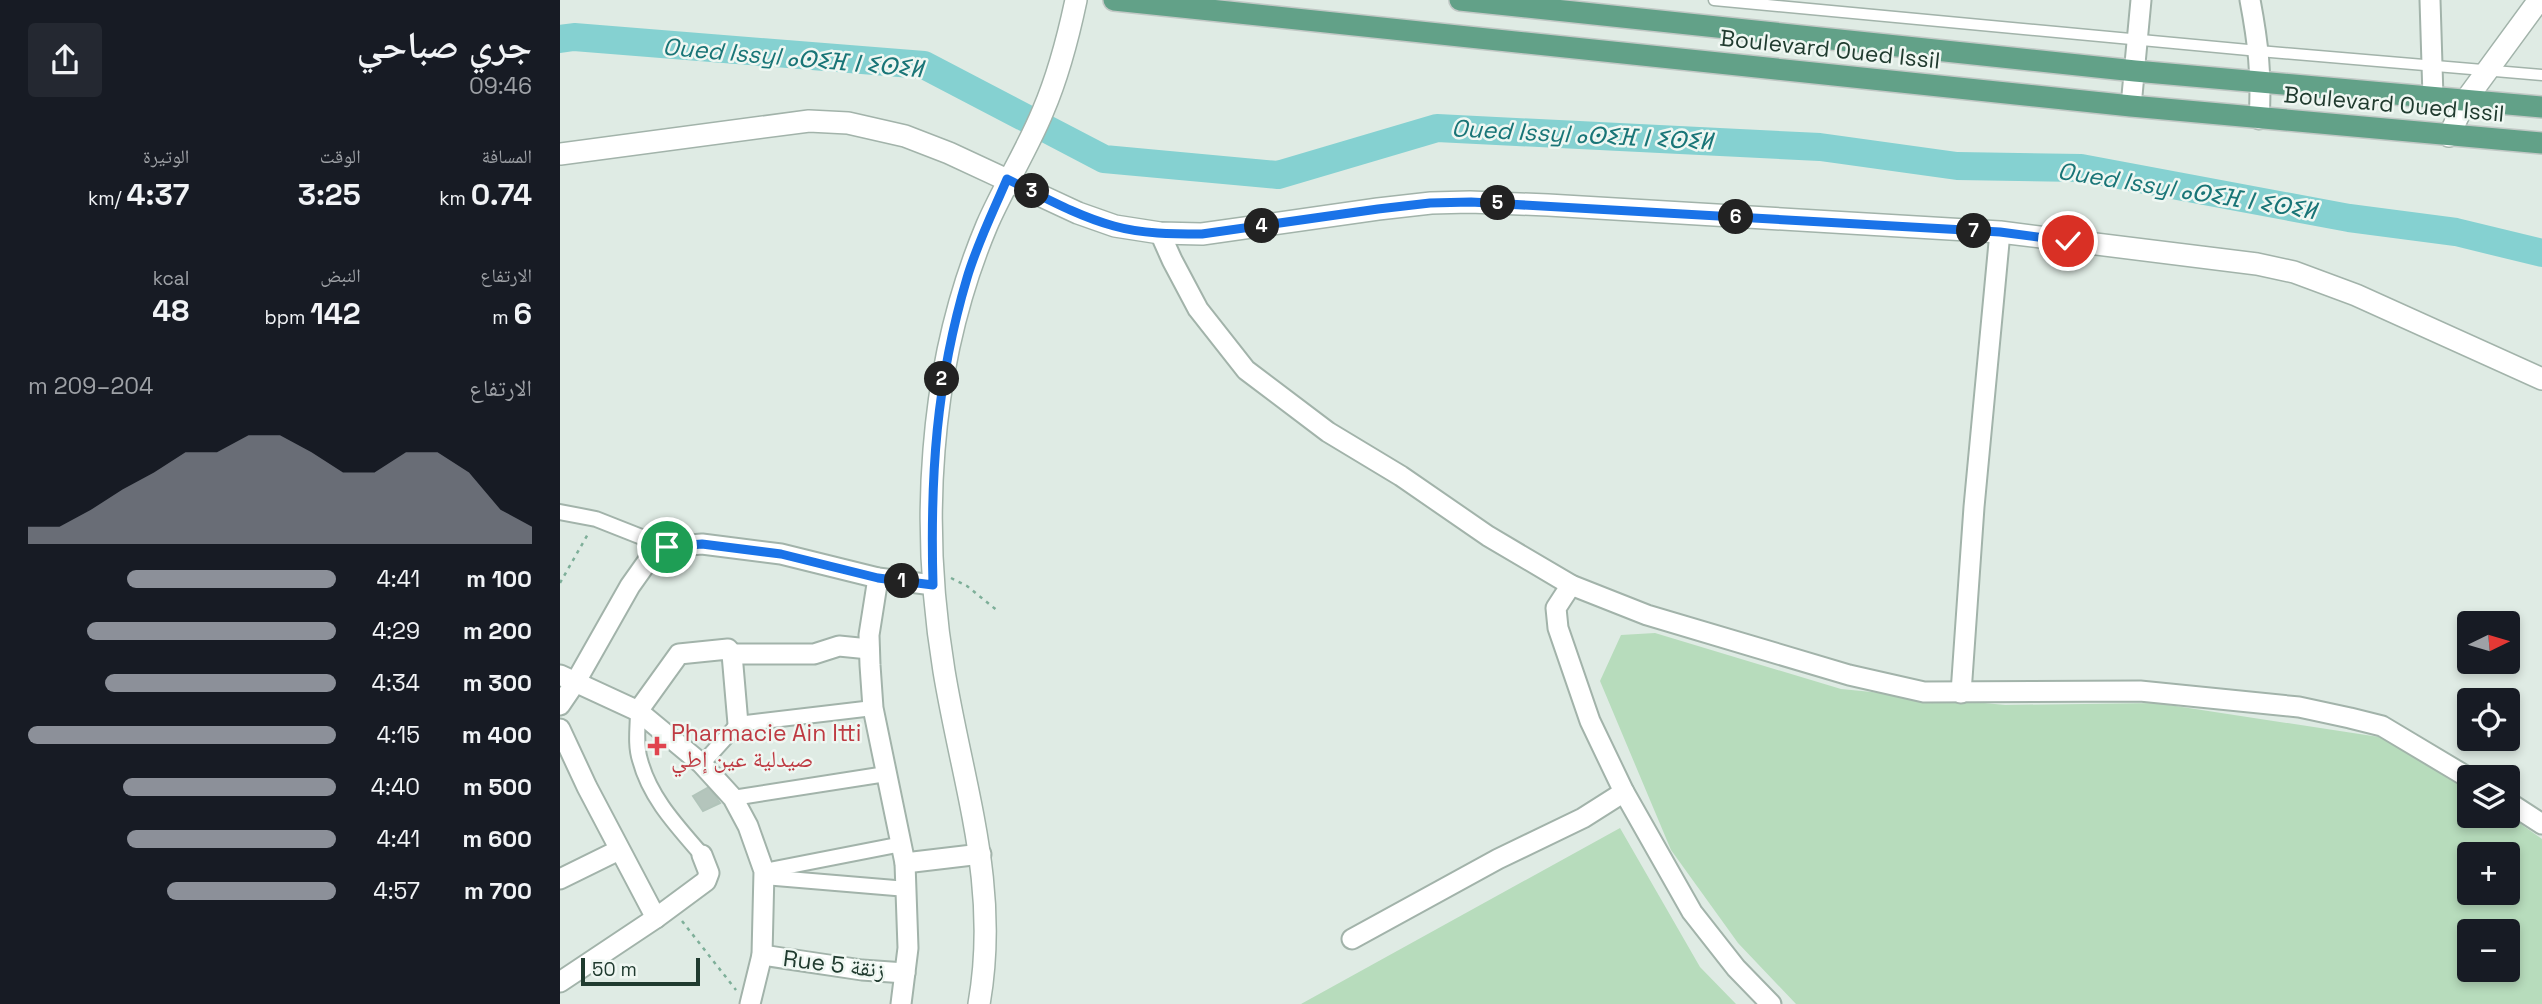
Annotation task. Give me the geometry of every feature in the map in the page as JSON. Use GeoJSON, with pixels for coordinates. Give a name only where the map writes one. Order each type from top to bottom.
{"type":"FeatureCollection","features":[{"type":"Feature","properties":{"kind":"main road","name":"Boulevard Oued Issil"},"geometry":{"type":"LineString","coordinates":[[1114,0],[2259,119],[2542,143]]}},
{"type":"Feature","properties":{"kind":"main road","name":"Boulevard Oued Issil"},"geometry":{"type":"LineString","coordinates":[[1460,0],[2135,71],[2542,107]]}},
{"type":"Feature","properties":{"kind":"street"},"geometry":{"type":"LineString","coordinates":[[979,1004],[987,945],[981,854],[944,670],[933,577],[934,451],[941,387],[967,276],[1007,179],[1043,112],[1062,56],[1076,0]]}},
{"type":"Feature","properties":{"kind":"street"},"geometry":{"type":"LineString","coordinates":[[2132,106],[2141,0]]}},
{"type":"Feature","properties":{"kind":"street"},"geometry":{"type":"LineString","coordinates":[[2250,0],[2259,51],[2259,119]]}},
{"type":"Feature","properties":{"kind":"street"},"geometry":{"type":"LineString","coordinates":[[2430,0],[2433,97]]}},
{"type":"Feature","properties":{"kind":"street"},"geometry":{"type":"LineString","coordinates":[[2449,136],[2465,101],[2539,0]]}},
{"type":"Feature","properties":{"kind":"street"},"geometry":{"type":"LineString","coordinates":[[560,154],[695,134],[822,121],[867,126],[905,136],[1078,212],[1115,226],[1160,233],[1202,234],[1391,207],[1471,202],[2000,232],[2257,264],[2294,272],[2356,295],[2542,379]]}},
{"type":"Feature","properties":{"kind":"street"},"geometry":{"type":"LineString","coordinates":[[1961,693],[1973,507],[2000,232]]}},
{"type":"Feature","properties":{"kind":"street"},"geometry":{"type":"LineString","coordinates":[[1160,233],[1171,260],[1198,309],[1246,370],[1328,432],[1401,476],[1507,548],[1570,585],[1647,615],[1849,676],[1924,692],[2140,691],[2299,707],[2382,726],[2457,771]]}},
{"type":"Feature","properties":{"kind":"street"},"geometry":{"type":"LineString","coordinates":[[560,512],[596,519],[667,547],[702,544],[781,554],[878,578],[933,577]]}},
{"type":"Feature","properties":{"kind":"street"},"geometry":{"type":"LineString","coordinates":[[560,705],[568,679],[630,586],[647,562],[667,547]]}},
{"type":"Feature","properties":{"kind":"street"},"geometry":{"type":"LineString","coordinates":[[878,578],[869,649],[873,708],[904,853],[908,947],[901,1004]]}},
{"type":"Feature","properties":{"kind":"street"},"geometry":{"type":"LineString","coordinates":[[1570,585],[1556,608],[1558,628],[1590,720],[1624,792],[1692,912],[1735,968],[1771,1004]]}},
{"type":"Feature","properties":{"kind":"street"},"geometry":{"type":"LineString","coordinates":[[733,654],[814,654],[839,646],[869,649]]}},
{"type":"Feature","properties":{"kind":"street"},"geometry":{"type":"LineString","coordinates":[[560,982],[664,912],[709,877],[702,855],[667,814],[651,789],[639,758],[638,711],[680,654],[728,649],[733,654],[738,724]]}},
{"type":"Feature","properties":{"kind":"street"},"geometry":{"type":"LineString","coordinates":[[568,679],[638,711],[702,764],[733,798],[748,826],[764,874],[762,955],[744,999]]}},
{"type":"Feature","properties":{"kind":"street"},"geometry":{"type":"LineString","coordinates":[[702,764],[738,724],[873,708]]}},
{"type":"Feature","properties":{"kind":"street"},"geometry":{"type":"LineString","coordinates":[[560,729],[619,849],[664,912]]}},
{"type":"Feature","properties":{"kind":"street"},"geometry":{"type":"LineString","coordinates":[[733,798],[886,775]]}},
{"type":"Feature","properties":{"kind":"street"},"geometry":{"type":"LineString","coordinates":[[1352,939],[1497,859],[1583,817],[1624,792]]}},
{"type":"Feature","properties":{"kind":"street"},"geometry":{"type":"LineString","coordinates":[[2520,810],[2542,824]]}},
{"type":"Feature","properties":{"kind":"street"},"geometry":{"type":"LineString","coordinates":[[560,879],[619,849]]}},
{"type":"Feature","properties":{"kind":"street"},"geometry":{"type":"LineString","coordinates":[[764,874],[904,853],[981,854]]}},
{"type":"Feature","properties":{"kind":"street"},"geometry":{"type":"LineString","coordinates":[[764,874],[907,889]]}},
{"type":"Feature","properties":{"kind":"street","name":"Rue 5 زنقة"},"geometry":{"type":"LineString","coordinates":[[762,955],[862,970],[905,973]]}},
{"type":"Feature","properties":{"kind":"lane"},"geometry":{"type":"LineString","coordinates":[[1714,0],[2542,75]]}},
{"type":"Feature","properties":{"kind":"path"},"geometry":{"type":"LineString","coordinates":[[560,583],[596,519]]}},
{"type":"Feature","properties":{"kind":"path"},"geometry":{"type":"LineString","coordinates":[[933,577],[967,586],[999,612]]}},
{"type":"Feature","properties":{"kind":"path"},"geometry":{"type":"LineString","coordinates":[[664,912],[744,999]]}},
{"type":"Feature","properties":{"kind":"green space"},"geometry":{"type":"Polygon","coordinates":[[[1655,633],[1841,689],[2005,705],[2156,703],[2379,737],[2457,781],[2457,828],[2520,828],[2520,823],[2542,839],[2542,1004],[1796,1004],[1738,943],[1671,850],[1600,681],[1621,635],[1655,633]]]}},
{"type":"Feature","properties":{"kind":"green space"},"geometry":{"type":"Polygon","coordinates":[[[1620,828],[1700,967],[1736,1004],[1301,1004],[1620,828]]]}},
{"type":"Feature","properties":{"kind":"building"},"geometry":{"type":"Polygon","coordinates":[[[709,787],[720,803],[703,811],[693,796],[709,787]]]}},
{"type":"Feature","properties":{"kind":"waterway","name":"Oued Issyl ⴰⵙⵉⴼ ⵏ ⵉⵙⵉⵍ"},"geometry":{"type":"LineString","coordinates":[[560,39],[574,37],[924,65],[1104,159],[1278,175],[1437,128],[1820,147],[1957,166],[2081,168],[2349,218],[2456,232],[2542,253]]}},
{"type":"Feature","properties":{"kind":"place","name":"Pharmacie Ain Itti صيدلية عين إطي"},"geometry":{"type":"Point","coordinates":[657,746]}},
{"type":"Feature","properties":{"kind":"route"},"geometry":{"type":"LineString","coordinates":[[667,547],[702,544],[781,554],[878,578],[933,585],[932,500],[941,387],[967,276],[1007,179],[1115,226],[1171,234],[1202,234],[1430,203],[1471,202],[2000,232],[2068,241]]}}]}
